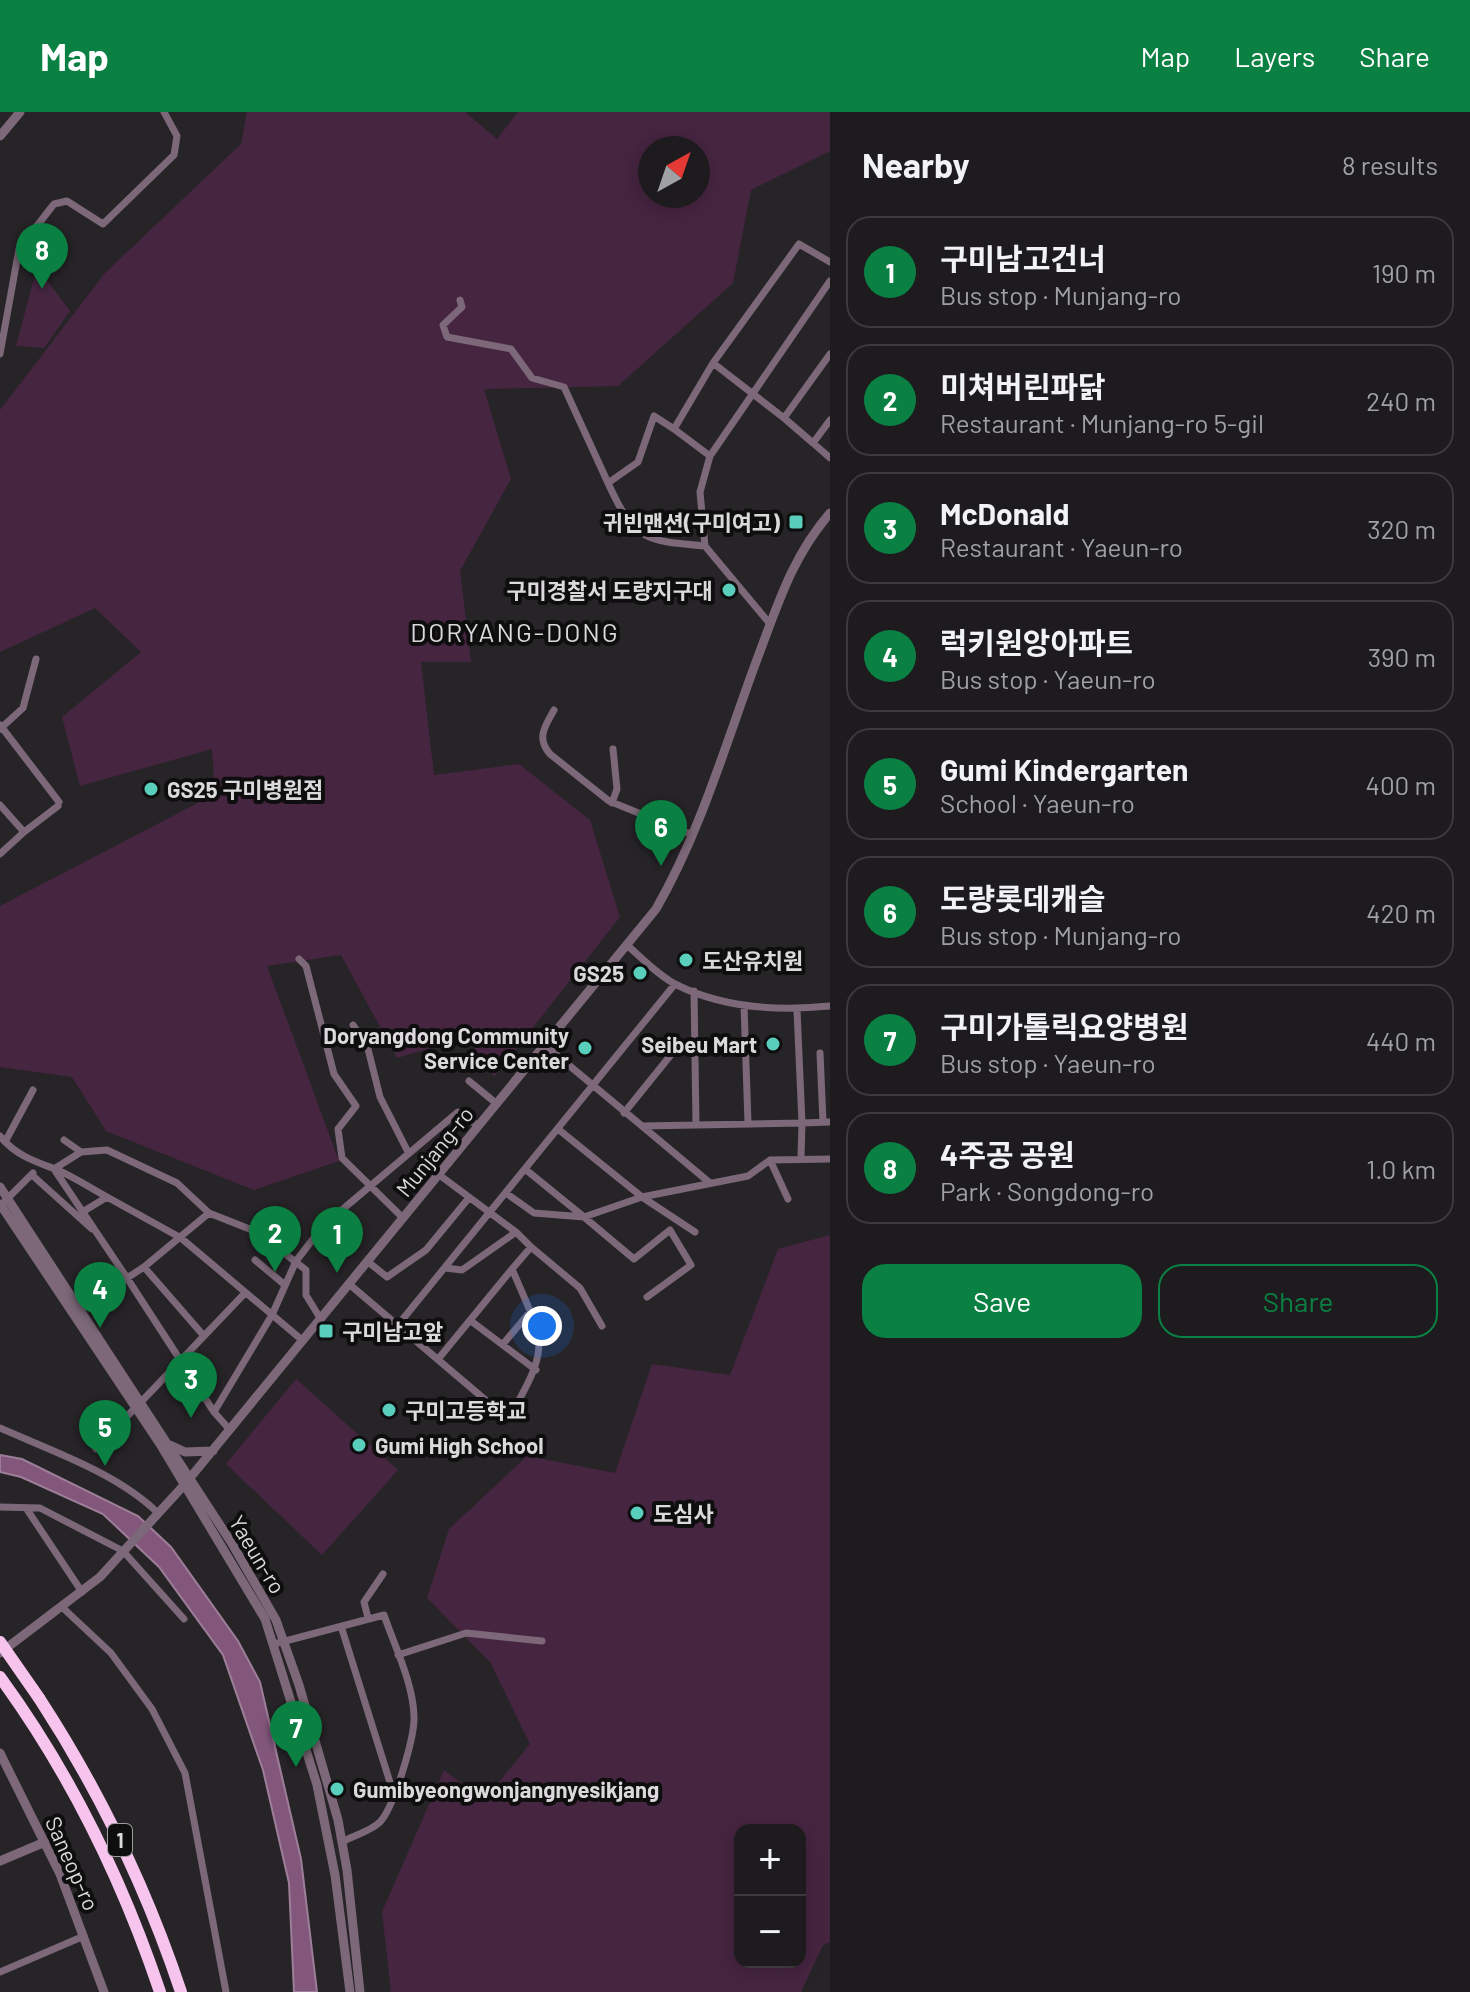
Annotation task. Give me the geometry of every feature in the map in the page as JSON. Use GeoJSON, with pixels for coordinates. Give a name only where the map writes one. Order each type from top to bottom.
{"type":"FeatureCollection","features":[{"type":"Feature","properties":{"kind":"highway","name":"1"},"geometry":{"type":"LineString","coordinates":[[0,1642],[82,1767],[131,1861],[181,1992]]}},
{"type":"Feature","properties":{"kind":"highway","name":"1"},"geometry":{"type":"LineString","coordinates":[[0,1677],[23,1709],[81,1806],[108,1858],[140,1933],[160,1992]]}},
{"type":"Feature","properties":{"kind":"street"},"geometry":{"type":"LineString","coordinates":[[0,136],[20,112]]}},
{"type":"Feature","properties":{"kind":"street"},"geometry":{"type":"LineString","coordinates":[[0,354],[19,249],[54,204],[67,201],[103,224],[174,155],[177,136],[164,112]]}},
{"type":"Feature","properties":{"kind":"street"},"geometry":{"type":"LineString","coordinates":[[674,429],[713,363],[799,244],[830,262]]}},
{"type":"Feature","properties":{"kind":"street"},"geometry":{"type":"LineString","coordinates":[[770,624],[705,546],[700,492],[710,456],[830,281]]}},
{"type":"Feature","properties":{"kind":"street"},"geometry":{"type":"LineString","coordinates":[[460,300],[462,307],[459,313],[443,325],[447,337],[511,349],[532,378],[564,387],[625,521],[655,542],[705,546]]}},
{"type":"Feature","properties":{"kind":"street"},"geometry":{"type":"LineString","coordinates":[[784,418],[830,354]]}},
{"type":"Feature","properties":{"kind":"street"},"geometry":{"type":"LineString","coordinates":[[713,363],[830,458]]}},
{"type":"Feature","properties":{"kind":"street"},"geometry":{"type":"LineString","coordinates":[[608,483],[638,462],[654,416],[710,456]]}},
{"type":"Feature","properties":{"kind":"street"},"geometry":{"type":"LineString","coordinates":[[813,443],[830,420]]}},
{"type":"Feature","properties":{"kind":"street","name":"Munjang-ro"},"geometry":{"type":"LineString","coordinates":[[0,1653],[82,1592],[188,1482],[477,1125],[547,1047],[656,909],[693,835],[796,559],[810,534],[830,513]]}},
{"type":"Feature","properties":{"kind":"street"},"geometry":{"type":"LineString","coordinates":[[0,854],[58,804],[1,727],[23,708],[36,659]]}},
{"type":"Feature","properties":{"kind":"street"},"geometry":{"type":"LineString","coordinates":[[554,710],[542,730],[543,746],[595,793],[612,803],[693,835]]}},
{"type":"Feature","properties":{"kind":"street"},"geometry":{"type":"LineString","coordinates":[[612,803],[617,789],[613,749]]}},
{"type":"Feature","properties":{"kind":"street"},"geometry":{"type":"LineString","coordinates":[[0,805],[24,832]]}},
{"type":"Feature","properties":{"kind":"street"},"geometry":{"type":"LineString","coordinates":[[628,946],[675,984],[694,991],[744,1005],[797,1010],[830,1006]]}},
{"type":"Feature","properties":{"kind":"street"},"geometry":{"type":"LineString","coordinates":[[299,959],[306,966],[334,1074],[356,1106],[338,1129],[342,1158],[403,1218]]}},
{"type":"Feature","properties":{"kind":"street"},"geometry":{"type":"LineString","coordinates":[[398,1325],[675,984]]}},
{"type":"Feature","properties":{"kind":"street"},"geometry":{"type":"LineString","coordinates":[[694,991],[696,1125]]}},
{"type":"Feature","properties":{"kind":"street"},"geometry":{"type":"LineString","coordinates":[[744,1005],[748,1123]]}},
{"type":"Feature","properties":{"kind":"street"},"geometry":{"type":"LineString","coordinates":[[797,1010],[801,1157]]}},
{"type":"Feature","properties":{"kind":"street"},"geometry":{"type":"LineString","coordinates":[[353,1025],[367,1045],[380,1097],[408,1152]]}},
{"type":"Feature","properties":{"kind":"street"},"geometry":{"type":"LineString","coordinates":[[547,1047],[710,1183]]}},
{"type":"Feature","properties":{"kind":"street"},"geometry":{"type":"LineString","coordinates":[[642,1126],[827,1122],[820,1053]]}},
{"type":"Feature","properties":{"kind":"street"},"geometry":{"type":"LineString","coordinates":[[624,1113],[670,1056]]}},
{"type":"Feature","properties":{"kind":"street"},"geometry":{"type":"LineString","coordinates":[[469,1081],[497,1104]]}},
{"type":"Feature","properties":{"kind":"street"},"geometry":{"type":"LineString","coordinates":[[33,1090],[2,1139],[40,1166],[54,1169],[181,1238],[302,1340]]}},
{"type":"Feature","properties":{"kind":"street"},"geometry":{"type":"LineString","coordinates":[[214,1412],[272,1315],[296,1261],[324,1225],[458,1112],[477,1125]]}},
{"type":"Feature","properties":{"kind":"street"},"geometry":{"type":"LineString","coordinates":[[558,1129],[642,1197],[695,1232]]}},
{"type":"Feature","properties":{"kind":"street"},"geometry":{"type":"LineString","coordinates":[[64,1140],[81,1152]]}},
{"type":"Feature","properties":{"kind":"street"},"geometry":{"type":"LineString","coordinates":[[54,1169],[81,1152],[107,1150],[177,1183],[209,1213],[257,1232],[306,1270],[306,1295],[320,1318]]}},
{"type":"Feature","properties":{"kind":"street"},"geometry":{"type":"LineString","coordinates":[[506,1193],[534,1213],[584,1217],[642,1197],[748,1176],[770,1160],[801,1157],[830,1159]]}},
{"type":"Feature","properties":{"kind":"street"},"geometry":{"type":"LineString","coordinates":[[770,1160],[788,1199]]}},
{"type":"Feature","properties":{"kind":"street"},"geometry":{"type":"LineString","coordinates":[[2,1204],[40,1166]]}},
{"type":"Feature","properties":{"kind":"street"},"geometry":{"type":"LineString","coordinates":[[54,1169],[214,1412],[230,1430]]}},
{"type":"Feature","properties":{"kind":"street"},"geometry":{"type":"LineString","coordinates":[[525,1169],[634,1259],[680,1223]]}},
{"type":"Feature","properties":{"kind":"street"},"geometry":{"type":"LineString","coordinates":[[438,1174],[516,1232],[580,1288],[602,1326]]}},
{"type":"Feature","properties":{"kind":"street"},"geometry":{"type":"LineString","coordinates":[[32,1175],[97,1234]]}},
{"type":"Feature","properties":{"kind":"street","name":"Yaeun-ro"},"geometry":{"type":"LineString","coordinates":[[0,1187],[2,1204],[263,1595],[285,1641],[342,1842],[360,1992]]}},
{"type":"Feature","properties":{"kind":"street"},"geometry":{"type":"LineString","coordinates":[[84,1211],[107,1197]]}},
{"type":"Feature","properties":{"kind":"street"},"geometry":{"type":"LineString","coordinates":[[367,1261],[387,1277],[426,1250],[468,1199]]}},
{"type":"Feature","properties":{"kind":"street","name":"Yaeun-ro"},"geometry":{"type":"LineString","coordinates":[[2,1204],[80,1309],[138,1405],[168,1445],[243,1578],[274,1644],[317,1785],[330,1843],[350,1992]]}},
{"type":"Feature","properties":{"kind":"street"},"geometry":{"type":"LineString","coordinates":[[80,1309],[144,1267],[209,1213]]}},
{"type":"Feature","properties":{"kind":"street"},"geometry":{"type":"LineString","coordinates":[[647,1297],[691,1265],[670,1230]]}},
{"type":"Feature","properties":{"kind":"street"},"geometry":{"type":"LineString","coordinates":[[445,1268],[462,1270],[516,1232]]}},
{"type":"Feature","properties":{"kind":"street"},"geometry":{"type":"LineString","coordinates":[[439,1358],[531,1247]]}},
{"type":"Feature","properties":{"kind":"street"},"geometry":{"type":"LineString","coordinates":[[255,1260],[285,1285]]}},
{"type":"Feature","properties":{"kind":"street"},"geometry":{"type":"LineString","coordinates":[[144,1267],[204,1336]]}},
{"type":"Feature","properties":{"kind":"street"},"geometry":{"type":"LineString","coordinates":[[349,1284],[496,1409],[510,1416],[536,1370],[542,1343],[512,1269]]}},
{"type":"Feature","properties":{"kind":"street"},"geometry":{"type":"LineString","coordinates":[[96,1449],[245,1293]]}},
{"type":"Feature","properties":{"kind":"street"},"geometry":{"type":"LineString","coordinates":[[503,1344],[530,1312]]}},
{"type":"Feature","properties":{"kind":"street"},"geometry":{"type":"LineString","coordinates":[[471,1321],[536,1370]]}},
{"type":"Feature","properties":{"kind":"street"},"geometry":{"type":"LineString","coordinates":[[0,1428],[89,1470],[146,1501],[158,1513]]}},
{"type":"Feature","properties":{"kind":"street"},"geometry":{"type":"LineString","coordinates":[[168,1445],[185,1452],[213,1451]]}},
{"type":"Feature","properties":{"kind":"street"},"geometry":{"type":"LineString","coordinates":[[0,1507],[40,1508],[123,1551],[184,1619]]}},
{"type":"Feature","properties":{"kind":"street"},"geometry":{"type":"LineString","coordinates":[[26,1508],[82,1592]]}},
{"type":"Feature","properties":{"kind":"street"},"geometry":{"type":"LineString","coordinates":[[368,1618],[364,1602],[383,1574]]}},
{"type":"Feature","properties":{"kind":"street"},"geometry":{"type":"LineString","coordinates":[[63,1608],[111,1653],[152,1709],[185,1773],[226,1992]]}},
{"type":"Feature","properties":{"kind":"street"},"geometry":{"type":"LineString","coordinates":[[274,1644],[384,1615],[398,1655],[414,1715],[413,1734],[394,1794],[381,1821],[342,1842]]}},
{"type":"Feature","properties":{"kind":"street"},"geometry":{"type":"LineString","coordinates":[[341,1626],[394,1794]]}},
{"type":"Feature","properties":{"kind":"street"},"geometry":{"type":"LineString","coordinates":[[398,1655],[466,1633],[542,1641]]}},
{"type":"Feature","properties":{"kind":"street","name":"Saneop-ro"},"geometry":{"type":"LineString","coordinates":[[0,1753],[45,1842],[104,1992]]}},
{"type":"Feature","properties":{"kind":"street"},"geometry":{"type":"LineString","coordinates":[[0,1861],[45,1842]]}},
{"type":"Feature","properties":{"kind":"street"},"geometry":{"type":"LineString","coordinates":[[0,1972],[84,1936]]}},
{"type":"Feature","properties":{"kind":"shaded area"},"geometry":{"type":"Polygon","coordinates":[[[247,112],[465,112],[497,139],[518,112],[830,112],[830,151],[751,190],[733,283],[618,386],[484,389],[511,479],[460,571],[471,662],[421,662],[434,775],[519,764],[590,820],[620,917],[494,1077],[467,1037],[397,1058],[341,955],[267,966],[339,1161],[254,1190],[106,1131],[72,1077],[0,1067],[0,906],[215,794],[212,749],[80,786],[62,717],[141,652],[95,608],[0,652],[0,410],[105,273],[241,144],[247,112]]]}},
{"type":"Feature","properties":{"kind":"shaded area"},"geometry":{"type":"Polygon","coordinates":[[[37,267],[70,311],[44,348],[16,346],[37,267]]]}},
{"type":"Feature","properties":{"kind":"shaded area"},"geometry":{"type":"Polygon","coordinates":[[[830,1235],[830,1942],[823,1945],[801,1992],[391,1992],[382,1912],[444,1770],[484,1800],[530,1744],[490,1662],[427,1598],[449,1529],[527,1456],[615,1473],[652,1364],[730,1375],[778,1249],[830,1235]]]}},
{"type":"Feature","properties":{"kind":"shaded area"},"geometry":{"type":"Polygon","coordinates":[[[296,1379],[398,1470],[322,1555],[226,1464],[296,1379]]]}},
{"type":"Feature","properties":{"kind":"shaded area"},"geometry":{"type":"Polygon","coordinates":[[[0,1455],[22,1459],[138,1516],[171,1547],[238,1641],[260,1682],[301,1859],[317,1992],[294,1992],[289,1883],[263,1770],[223,1655],[159,1567],[103,1514],[21,1477],[0,1472],[0,1455]]]}},
{"type":"Feature","properties":{"kind":"waterway"},"geometry":{"type":"LineString","coordinates":[[272,1732],[277,1757]]}},
{"type":"Feature","properties":{"kind":"place","name":"4주공 공원"},"geometry":{"type":"Point","coordinates":[42,289]}},
{"type":"Feature","properties":{"kind":"place","name":"귀빈맨션(구미여고)"},"geometry":{"type":"Point","coordinates":[796,522]}},
{"type":"Feature","properties":{"kind":"place","name":"구미경찰서 도량지구대"},"geometry":{"type":"Point","coordinates":[729,590]}},
{"type":"Feature","properties":{"kind":"place","name":"GS25 구미병원점"},"geometry":{"type":"Point","coordinates":[151,789]}},
{"type":"Feature","properties":{"kind":"place","name":"도량롯데캐슬"},"geometry":{"type":"Point","coordinates":[661,866]}},
{"type":"Feature","properties":{"kind":"place","name":"도산유치원"},"geometry":{"type":"Point","coordinates":[686,960]}},
{"type":"Feature","properties":{"kind":"place","name":"GS25"},"geometry":{"type":"Point","coordinates":[640,973]}},
{"type":"Feature","properties":{"kind":"place","name":"Seibeu Mart"},"geometry":{"type":"Point","coordinates":[773,1044]}},
{"type":"Feature","properties":{"kind":"place","name":"Doryangdong Community Service Center"},"geometry":{"type":"Point","coordinates":[585,1048]}},
{"type":"Feature","properties":{"kind":"place","name":"미쳐버린파닭"},"geometry":{"type":"Point","coordinates":[275,1272]}},
{"type":"Feature","properties":{"kind":"place","name":"구미남고건너"},"geometry":{"type":"Point","coordinates":[337,1273]}},
{"type":"Feature","properties":{"kind":"place","name":"럭키원앙아파트"},"geometry":{"type":"Point","coordinates":[100,1328]}},
{"type":"Feature","properties":{"kind":"place","name":"구미남고앞"},"geometry":{"type":"Point","coordinates":[326,1331]}},
{"type":"Feature","properties":{"kind":"place","name":"구미고등학교"},"geometry":{"type":"Point","coordinates":[389,1410]}},
{"type":"Feature","properties":{"kind":"place","name":"McDonald"},"geometry":{"type":"Point","coordinates":[191,1418]}},
{"type":"Feature","properties":{"kind":"place","name":"Gumi High School"},"geometry":{"type":"Point","coordinates":[359,1445]}},
{"type":"Feature","properties":{"kind":"place","name":"Gumi Kindergarten"},"geometry":{"type":"Point","coordinates":[105,1466]}},
{"type":"Feature","properties":{"kind":"place","name":"도심사"},"geometry":{"type":"Point","coordinates":[637,1513]}},
{"type":"Feature","properties":{"kind":"place","name":"구미가톨릭요양병원"},"geometry":{"type":"Point","coordinates":[296,1767]}},
{"type":"Feature","properties":{"kind":"place","name":"Gumibyeongwonjangnyesikjang"},"geometry":{"type":"Point","coordinates":[337,1789]}},
{"type":"Feature","properties":{"kind":"district","name":"DORYANG-DONG"},"geometry":{"type":"Point","coordinates":[515,631]}}]}
